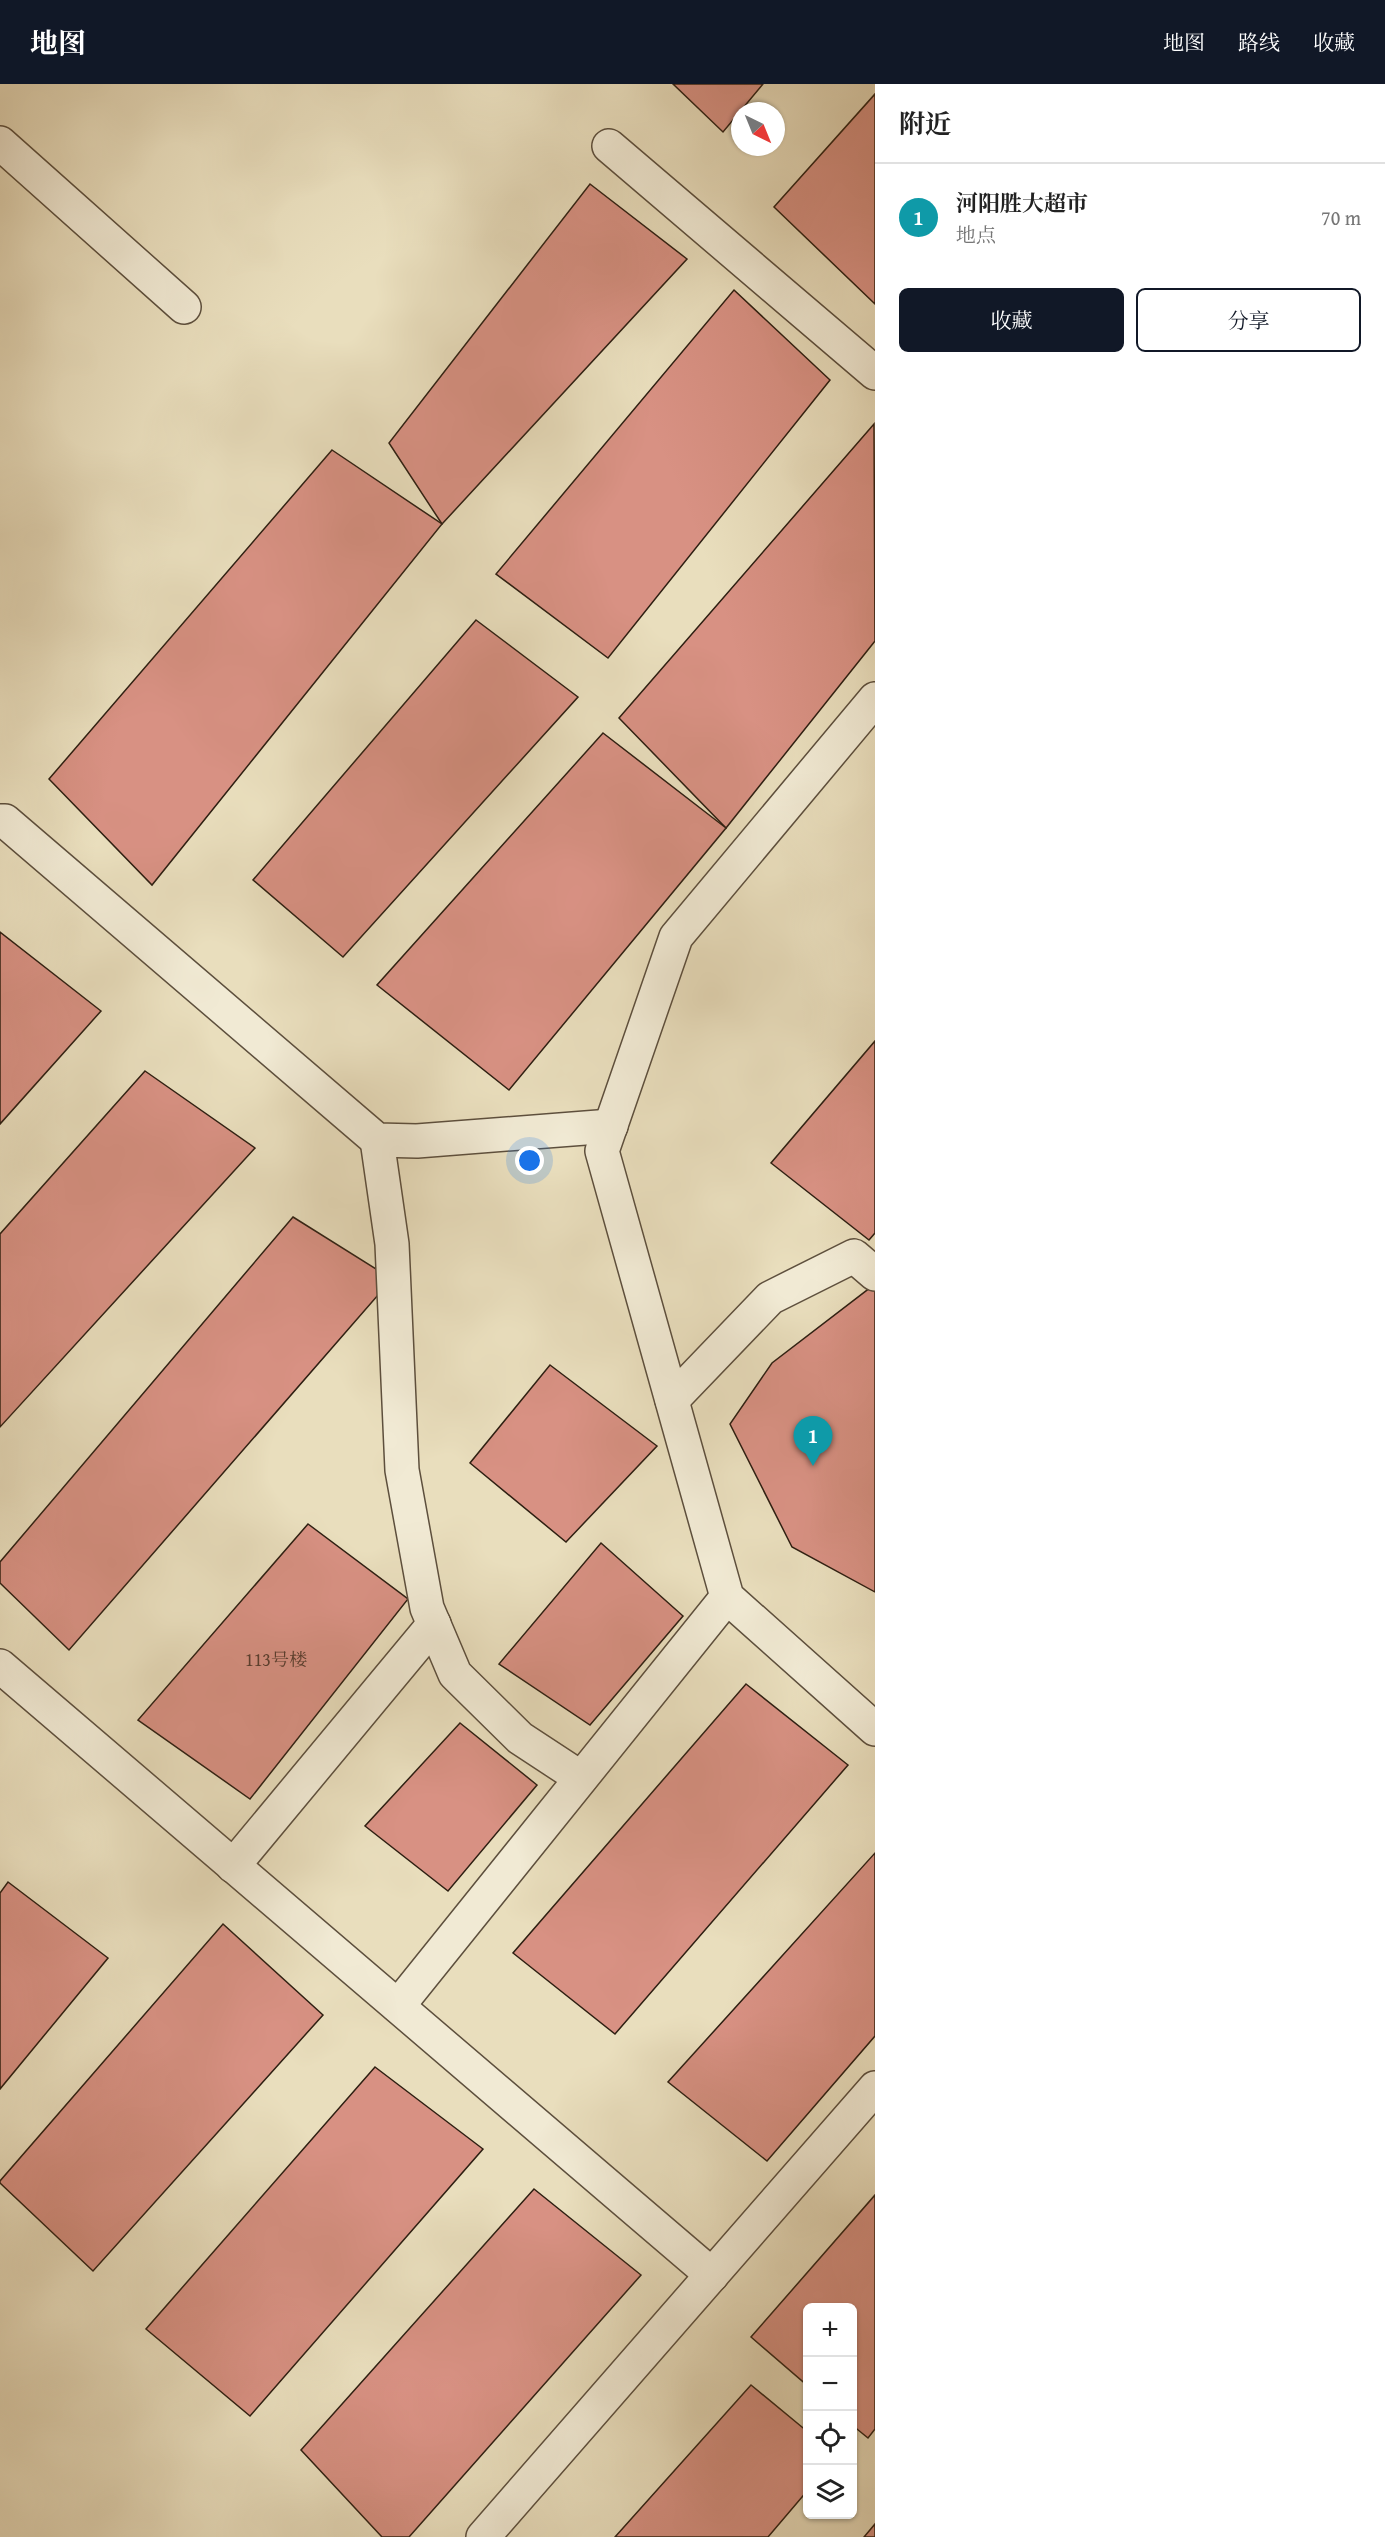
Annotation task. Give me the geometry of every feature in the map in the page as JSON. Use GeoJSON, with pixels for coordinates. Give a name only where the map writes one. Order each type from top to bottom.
{"type":"FeatureCollection","features":[{"type":"Feature","properties":{"kind":"street"},"geometry":{"type":"LineString","coordinates":[[0,143],[184,307]]}},
{"type":"Feature","properties":{"kind":"street"},"geometry":{"type":"LineString","coordinates":[[609,146],[875,373]]}},
{"type":"Feature","properties":{"kind":"street"},"geometry":{"type":"LineString","coordinates":[[875,699],[676,937],[602,1151],[727,1597],[875,1729]]}},
{"type":"Feature","properties":{"kind":"street"},"geometry":{"type":"LineString","coordinates":[[0,821],[5,821],[377,1140],[417,1141],[611,1126]]}},
{"type":"Feature","properties":{"kind":"street"},"geometry":{"type":"LineString","coordinates":[[377,1140],[392,1244],[402,1470],[427,1608],[455,1674],[520,1738],[581,1778]]}},
{"type":"Feature","properties":{"kind":"street"},"geometry":{"type":"LineString","coordinates":[[672,1400],[770,1298],[854,1256],[875,1274]]}},
{"type":"Feature","properties":{"kind":"street"},"geometry":{"type":"LineString","coordinates":[[398,2006],[727,1597]]}},
{"type":"Feature","properties":{"kind":"street"},"geometry":{"type":"LineString","coordinates":[[233,1866],[434,1624]]}},
{"type":"Feature","properties":{"kind":"street"},"geometry":{"type":"LineString","coordinates":[[0,1666],[712,2275]]}},
{"type":"Feature","properties":{"kind":"street"},"geometry":{"type":"LineString","coordinates":[[483,2537],[875,2088]]}},
{"type":"Feature","properties":{"kind":"building"},"geometry":{"type":"Polygon","coordinates":[[[673,84],[763,84],[748,102],[731,102],[731,122],[723,132],[673,84]]]}},
{"type":"Feature","properties":{"kind":"building"},"geometry":{"type":"Polygon","coordinates":[[[875,94],[875,304],[774,207],[875,94]]]}},
{"type":"Feature","properties":{"kind":"building"},"geometry":{"type":"Polygon","coordinates":[[[590,184],[687,259],[442,524],[389,443],[590,184]]]}},
{"type":"Feature","properties":{"kind":"building"},"geometry":{"type":"Polygon","coordinates":[[[734,290],[830,380],[608,658],[496,574],[734,290]]]}},
{"type":"Feature","properties":{"kind":"building"},"geometry":{"type":"Polygon","coordinates":[[[874,424],[875,641],[726,828],[619,718],[874,424]]]}},
{"type":"Feature","properties":{"kind":"building"},"geometry":{"type":"Polygon","coordinates":[[[332,450],[442,524],[152,885],[49,779],[332,450]]]}},
{"type":"Feature","properties":{"kind":"building"},"geometry":{"type":"Polygon","coordinates":[[[476,620],[578,697],[343,957],[253,880],[476,620]]]}},
{"type":"Feature","properties":{"kind":"building"},"geometry":{"type":"Polygon","coordinates":[[[603,733],[726,828],[509,1090],[377,985],[603,733]]]}},
{"type":"Feature","properties":{"kind":"building"},"geometry":{"type":"Polygon","coordinates":[[[0,932],[101,1011],[0,1124],[0,932]]]}},
{"type":"Feature","properties":{"kind":"building"},"geometry":{"type":"Polygon","coordinates":[[[875,1041],[875,1233],[869,1240],[771,1163],[875,1041]]]}},
{"type":"Feature","properties":{"kind":"building"},"geometry":{"type":"Polygon","coordinates":[[[145,1071],[255,1148],[0,1427],[0,1234],[145,1071]]]}},
{"type":"Feature","properties":{"kind":"building"},"geometry":{"type":"Polygon","coordinates":[[[293,1217],[392,1279],[69,1650],[0,1583],[0,1562],[293,1217]]]}},
{"type":"Feature","properties":{"kind":"building"},"geometry":{"type":"Polygon","coordinates":[[[875,1284],[875,1592],[792,1547],[730,1424],[772,1363],[875,1284]]]}},
{"type":"Feature","properties":{"kind":"building"},"geometry":{"type":"Polygon","coordinates":[[[550,1365],[657,1446],[566,1542],[470,1463],[550,1365]]]}},
{"type":"Feature","properties":{"kind":"building"},"geometry":{"type":"Polygon","coordinates":[[[308,1524],[408,1599],[250,1799],[138,1720],[308,1524]]]}},
{"type":"Feature","properties":{"kind":"building"},"geometry":{"type":"Polygon","coordinates":[[[601,1543],[683,1616],[590,1725],[499,1664],[601,1543]]]}},
{"type":"Feature","properties":{"kind":"building"},"geometry":{"type":"Polygon","coordinates":[[[746,1684],[848,1765],[615,2034],[513,1953],[746,1684]]]}},
{"type":"Feature","properties":{"kind":"building"},"geometry":{"type":"Polygon","coordinates":[[[460,1723],[537,1785],[448,1891],[365,1826],[460,1723]]]}},
{"type":"Feature","properties":{"kind":"building"},"geometry":{"type":"Polygon","coordinates":[[[875,1853],[875,2036],[767,2161],[668,2082],[875,1853]]]}},
{"type":"Feature","properties":{"kind":"building"},"geometry":{"type":"Polygon","coordinates":[[[8,1882],[108,1958],[0,2089],[0,1893],[8,1882]]]}},
{"type":"Feature","properties":{"kind":"building"},"geometry":{"type":"Polygon","coordinates":[[[223,1924],[323,2015],[93,2271],[0,2181],[223,1924]]]}},
{"type":"Feature","properties":{"kind":"building"},"geometry":{"type":"Polygon","coordinates":[[[375,2067],[483,2149],[250,2416],[146,2329],[375,2067]]]}},
{"type":"Feature","properties":{"kind":"building"},"geometry":{"type":"Polygon","coordinates":[[[534,2189],[641,2275],[409,2537],[382,2537],[301,2450],[534,2189]]]}},
{"type":"Feature","properties":{"kind":"building"},"geometry":{"type":"Polygon","coordinates":[[[875,2195],[875,2429],[868,2438],[857,2429],[857,2303],[803,2303],[803,2382],[751,2337],[875,2195]]]}},
{"type":"Feature","properties":{"kind":"building"},"geometry":{"type":"Polygon","coordinates":[[[751,2385],[803,2428],[803,2496],[768,2537],[615,2537],[751,2385]]]}},
{"type":"Feature","properties":{"kind":"building"},"geometry":{"type":"Polygon","coordinates":[[[875,2524],[875,2537],[864,2537],[875,2524]]]}},
{"type":"Feature","properties":{"kind":"place","name":"河阳胜大超市"},"geometry":{"type":"Point","coordinates":[813,1466]}}]}
